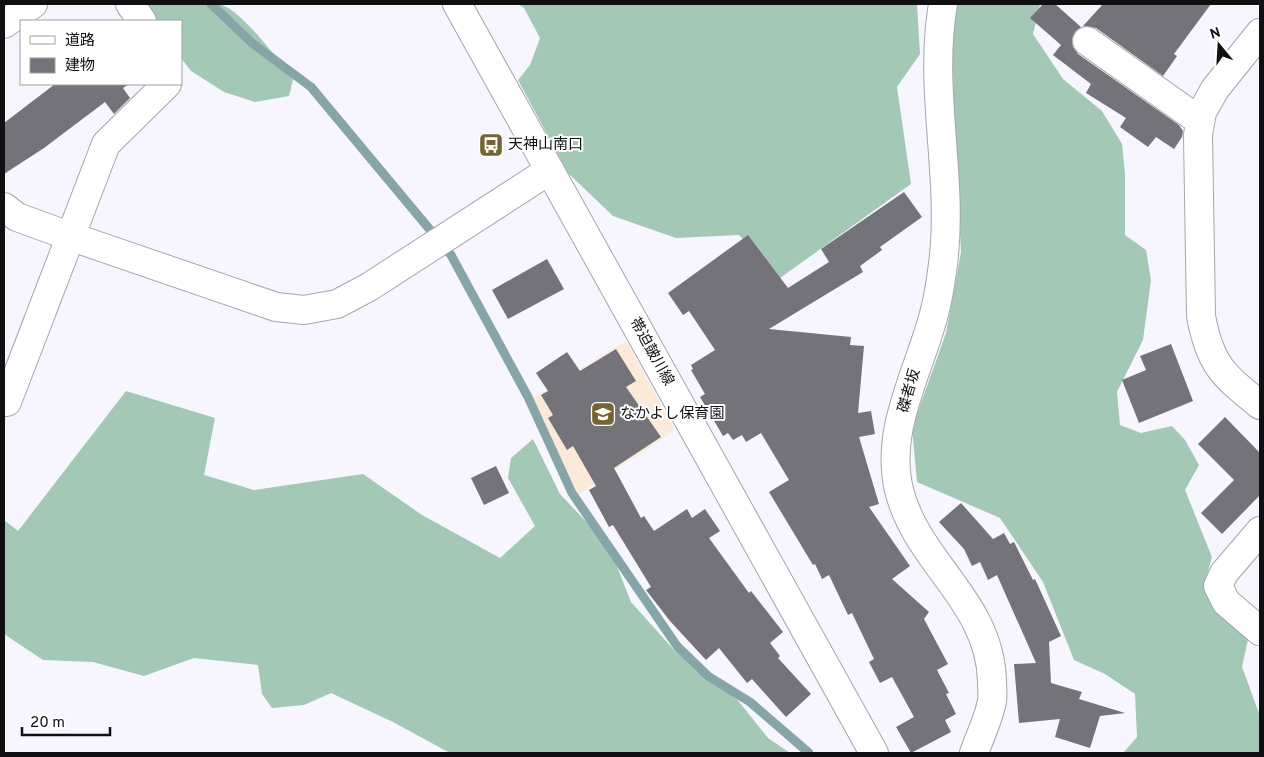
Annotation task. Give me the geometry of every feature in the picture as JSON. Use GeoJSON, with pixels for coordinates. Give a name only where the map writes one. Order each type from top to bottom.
{"type":"FeatureCollection","features":[{"type":"Feature","properties":{"kind":"street"},"geometry":{"type":"LineString","coordinates":[[4,24],[33,4]]}},
{"type":"Feature","properties":{"kind":"street"},"geometry":{"type":"LineString","coordinates":[[130,4],[141,20]]}},
{"type":"Feature","properties":{"kind":"street","name":"帯迫皷川線"},"geometry":{"type":"LineString","coordinates":[[457,4],[874,753]]}},
{"type":"Feature","properties":{"kind":"street","name":"磔者坂"},"geometry":{"type":"LineString","coordinates":[[943,4],[938,78],[946,236],[935,310],[910,386],[897,435],[895,466],[899,490],[914,531],[982,630],[991,662],[992,700],[974,753]]}},
{"type":"Feature","properties":{"kind":"street"},"geometry":{"type":"LineString","coordinates":[[1260,33],[1215,89],[1202,112],[1198,135],[1201,287],[1204,333],[1209,349],[1226,378],[1260,405]]}},
{"type":"Feature","properties":{"kind":"street"},"geometry":{"type":"LineString","coordinates":[[1087,41],[1200,122]]}},
{"type":"Feature","properties":{"kind":"street"},"geometry":{"type":"LineString","coordinates":[[4,402],[7,402],[72,238],[106,144],[166,85]]}},
{"type":"Feature","properties":{"kind":"street"},"geometry":{"type":"LineString","coordinates":[[4,207],[18,217],[72,238],[276,308],[304,310],[337,304],[423,252],[550,170]]}},
{"type":"Feature","properties":{"kind":"street"},"geometry":{"type":"LineString","coordinates":[[1260,531],[1224,573],[1218,586],[1226,602],[1260,631]]}},
{"type":"Feature","properties":{"kind":"shaded area","name":"なかよし保育園"},"geometry":{"type":"Polygon","coordinates":[[[626,341],[675,430],[579,494],[552,444],[533,398],[626,341]]]}},
{"type":"Feature","properties":{"kind":"green space"},"geometry":{"type":"Polygon","coordinates":[[[199,2],[227,7],[259,36],[293,80],[289,96],[255,102],[224,92],[191,71],[182,59],[182,20],[153,20],[140,4],[199,2]]]}},
{"type":"Feature","properties":{"kind":"green space"},"geometry":{"type":"Polygon","coordinates":[[[518,4],[917,4],[920,54],[897,87],[911,184],[780,278],[739,235],[676,238],[613,216],[568,173],[518,80],[530,65],[540,38],[524,8],[518,4]]]}},
{"type":"Feature","properties":{"kind":"green space"},"geometry":{"type":"Polygon","coordinates":[[[958,4],[1040,4],[1033,34],[1063,79],[1102,111],[1122,144],[1125,174],[1125,235],[1146,250],[1151,280],[1143,340],[1117,392],[1120,425],[1141,433],[1172,426],[1185,440],[1199,465],[1185,490],[1212,557],[1205,582],[1212,605],[1249,635],[1242,667],[1260,716],[1260,753],[1123,753],[1137,737],[1135,694],[1105,674],[1074,660],[1043,582],[1000,518],[917,482],[912,428],[946,333],[961,252],[954,116],[952,28],[958,4]]]}},
{"type":"Feature","properties":{"kind":"green space"},"geometry":{"type":"Polygon","coordinates":[[[126,391],[215,418],[204,475],[254,490],[363,474],[422,515],[500,558],[535,526],[508,478],[511,458],[533,439],[560,494],[609,546],[631,602],[674,650],[728,688],[768,738],[790,753],[450,753],[393,722],[331,693],[304,705],[272,708],[262,694],[258,665],[194,658],[144,676],[93,662],[43,660],[4,634],[4,520],[18,531],[126,391]]]}},
{"type":"Feature","properties":{"kind":"building"},"geometry":{"type":"Polygon","coordinates":[[[1043,4],[1055,4],[1081,27],[1075,32],[1072,39],[1073,47],[1078,54],[1179,125],[1183,131],[1182,137],[1174,149],[1156,137],[1148,147],[1120,127],[1126,118],[1086,93],[1091,84],[1053,55],[1061,45],[1030,18],[1043,4]]]}},
{"type":"Feature","properties":{"kind":"building"},"geometry":{"type":"Polygon","coordinates":[[[1103,4],[1211,4],[1174,54],[1177,56],[1163,76],[1096,28],[1083,26],[1103,4]]]}},
{"type":"Feature","properties":{"kind":"building"},"geometry":{"type":"Polygon","coordinates":[[[54,85],[128,85],[123,88],[130,98],[114,114],[105,102],[44,148],[4,174],[4,123],[54,85]]]}},
{"type":"Feature","properties":{"kind":"building"},"geometry":{"type":"Polygon","coordinates":[[[904,192],[922,217],[880,247],[882,250],[860,266],[863,272],[769,329],[851,337],[850,345],[864,346],[858,413],[871,411],[875,434],[859,437],[879,504],[869,507],[910,566],[892,579],[929,612],[924,619],[948,664],[937,670],[949,693],[946,694],[956,714],[945,720],[951,732],[911,753],[896,727],[914,717],[892,677],[880,683],[869,662],[874,659],[852,613],[848,615],[829,575],[822,579],[815,564],[813,565],[769,492],[789,480],[761,433],[746,442],[742,435],[733,440],[728,433],[723,436],[700,397],[705,394],[691,370],[693,369],[691,365],[715,350],[689,311],[683,315],[668,293],[748,235],[788,288],[829,262],[821,249],[904,192]]]}},
{"type":"Feature","properties":{"kind":"building"},"geometry":{"type":"Polygon","coordinates":[[[547,259],[564,289],[508,319],[492,290],[547,259]]]}},
{"type":"Feature","properties":{"kind":"building"},"geometry":{"type":"Polygon","coordinates":[[[1171,344],[1193,401],[1139,423],[1122,380],[1146,370],[1140,356],[1171,344]]]}},
{"type":"Feature","properties":{"kind":"building"},"geometry":{"type":"Polygon","coordinates":[[[616,349],[636,381],[626,387],[661,437],[614,468],[641,518],[644,516],[654,531],[687,509],[692,518],[705,509],[720,531],[709,538],[749,593],[751,591],[783,632],[770,643],[780,656],[778,658],[811,694],[786,717],[752,679],[747,683],[719,648],[706,660],[670,621],[646,590],[651,587],[613,525],[609,527],[589,490],[596,486],[573,446],[567,450],[548,418],[553,415],[541,395],[548,391],[536,373],[567,352],[580,371],[616,349]]]}},
{"type":"Feature","properties":{"kind":"building"},"geometry":{"type":"Polygon","coordinates":[[[1225,417],[1260,453],[1260,495],[1222,534],[1201,513],[1234,480],[1198,444],[1225,417]]]}},
{"type":"Feature","properties":{"kind":"building"},"geometry":{"type":"Polygon","coordinates":[[[496,466],[509,493],[484,505],[471,478],[496,466]]]}},
{"type":"Feature","properties":{"kind":"building"},"geometry":{"type":"Polygon","coordinates":[[[961,503],[993,539],[1004,533],[1010,544],[1014,542],[1033,580],[1035,579],[1061,636],[1049,642],[1051,683],[1082,692],[1079,699],[1125,713],[1100,716],[1090,748],[1055,737],[1060,719],[1019,723],[1014,664],[1036,663],[997,575],[988,580],[980,562],[972,566],[964,549],[939,522],[961,503]]]}},
{"type":"Feature","properties":{"kind":"waterway"},"geometry":{"type":"LineString","coordinates":[[211,4],[252,43],[311,87],[451,255],[528,397],[572,493],[677,646],[708,676],[750,702],[809,753]]}},
{"type":"Feature","properties":{"kind":"place","name":"天神山南口"},"geometry":{"type":"Point","coordinates":[491,145]}},
{"type":"Feature","properties":{"kind":"place","name":"なかよし保育園"},"geometry":{"type":"Point","coordinates":[603,414]}}]}
